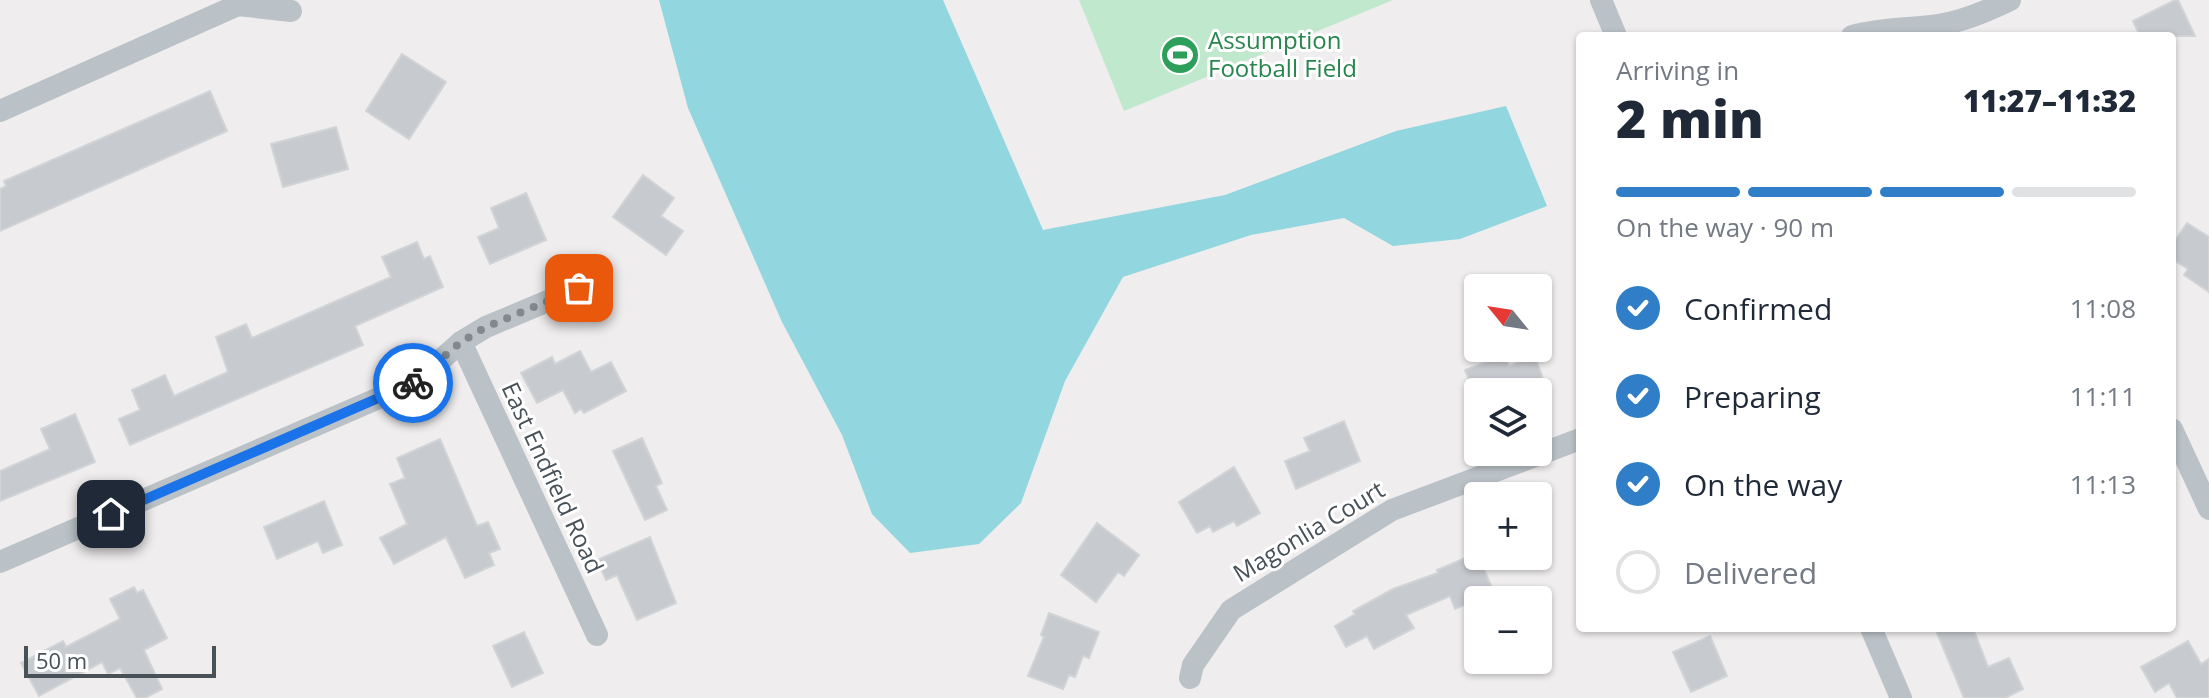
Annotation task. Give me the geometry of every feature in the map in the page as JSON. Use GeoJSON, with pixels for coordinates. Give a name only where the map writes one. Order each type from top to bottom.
{"type":"FeatureCollection","features":[{"type":"Feature","properties":{"kind":"street"},"geometry":{"type":"LineString","coordinates":[[1601,0],[1614,32]]}},
{"type":"Feature","properties":{"kind":"street"},"geometry":{"type":"LineString","coordinates":[[1868,32],[1942,25],[1976,16],[2010,0]]}},
{"type":"Feature","properties":{"kind":"street"},"geometry":{"type":"LineString","coordinates":[[0,111],[238,5],[291,11]]}},
{"type":"Feature","properties":{"kind":"street"},"geometry":{"type":"LineString","coordinates":[[0,562],[416,382],[461,342],[486,327],[579,288]]}},
{"type":"Feature","properties":{"kind":"street","name":"East Endfield Road"},"geometry":{"type":"LineString","coordinates":[[461,342],[597,635]]}},
{"type":"Feature","properties":{"kind":"street"},"geometry":{"type":"LineString","coordinates":[[2176,438],[2209,509]]}},
{"type":"Feature","properties":{"kind":"street","name":"Magonlia Court"},"geometry":{"type":"LineString","coordinates":[[1190,678],[1193,665],[1231,610],[1392,510],[1576,441]]}},
{"type":"Feature","properties":{"kind":"street"},"geometry":{"type":"LineString","coordinates":[[1873,632],[1901,698]]}},
{"type":"Feature","properties":{"kind":"green space","name":"Assumption Football Field"},"geometry":{"type":"Polygon","coordinates":[[[1079,0],[1393,0],[1124,111],[1079,0]]]}},
{"type":"Feature","properties":{"kind":"water"},"geometry":{"type":"Polygon","coordinates":[[[659,0],[943,0],[1043,230],[1225,195],[1396,131],[1506,106],[1547,206],[1460,239],[1393,246],[1344,218],[1251,235],[1123,277],[1065,381],[1021,503],[979,544],[910,553],[872,514],[842,435],[782,322],[688,108],[659,0]]]}},
{"type":"Feature","properties":{"kind":"building"},"geometry":{"type":"Polygon","coordinates":[[[2178,0],[2195,36],[2176,36],[2176,32],[2138,32],[2133,21],[2178,0]]]}},
{"type":"Feature","properties":{"kind":"building"},"geometry":{"type":"Polygon","coordinates":[[[402,54],[446,82],[409,139],[366,111],[402,54]]]}},
{"type":"Feature","properties":{"kind":"building"},"geometry":{"type":"Polygon","coordinates":[[[210,91],[227,131],[0,231],[0,189],[6,186],[4,181],[210,91]]]}},
{"type":"Feature","properties":{"kind":"building"},"geometry":{"type":"Polygon","coordinates":[[[336,127],[348,169],[283,187],[271,144],[336,127]]]}},
{"type":"Feature","properties":{"kind":"building"},"geometry":{"type":"Polygon","coordinates":[[[643,175],[674,198],[661,216],[683,231],[666,255],[613,217],[643,175]]]}},
{"type":"Feature","properties":{"kind":"building"},"geometry":{"type":"Polygon","coordinates":[[[526,193],[546,240],[490,264],[478,237],[499,228],[491,208],[526,193]]]}},
{"type":"Feature","properties":{"kind":"building"},"geometry":{"type":"Polygon","coordinates":[[[2187,223],[2209,237],[2209,292],[2184,275],[2188,269],[2176,262],[2176,239],[2187,223]]]}},
{"type":"Feature","properties":{"kind":"building"},"geometry":{"type":"Polygon","coordinates":[[[417,242],[424,259],[430,256],[443,287],[355,326],[363,345],[130,445],[119,419],[140,410],[132,390],[165,375],[174,396],[228,372],[216,337],[246,324],[252,338],[391,277],[382,257],[417,242]]]}},
{"type":"Feature","properties":{"kind":"building"},"geometry":{"type":"Polygon","coordinates":[[[580,351],[591,372],[611,362],[626,391],[584,413],[581,409],[575,413],[563,390],[537,403],[521,373],[552,357],[555,364],[580,351]]]}},
{"type":"Feature","properties":{"kind":"building"},"geometry":{"type":"Polygon","coordinates":[[[1486,362],[1508,362],[1509,366],[1519,362],[1537,362],[1543,378],[1468,378],[1465,370],[1486,362]]]}},
{"type":"Feature","properties":{"kind":"building"},"geometry":{"type":"Polygon","coordinates":[[[75,414],[95,462],[0,501],[0,471],[50,449],[41,429],[75,414]]]}},
{"type":"Feature","properties":{"kind":"building"},"geometry":{"type":"Polygon","coordinates":[[[1344,421],[1360,461],[1296,489],[1285,461],[1310,451],[1304,438],[1344,421]]]}},
{"type":"Feature","properties":{"kind":"building"},"geometry":{"type":"Polygon","coordinates":[[[642,438],[662,483],[656,486],[667,510],[645,520],[613,451],[642,438]]]}},
{"type":"Feature","properties":{"kind":"building"},"geometry":{"type":"Polygon","coordinates":[[[440,439],[477,526],[488,522],[500,549],[489,553],[494,565],[465,578],[446,537],[394,564],[380,538],[407,524],[390,484],[405,478],[397,458],[440,439]]]}},
{"type":"Feature","properties":{"kind":"building"},"geometry":{"type":"Polygon","coordinates":[[[1234,467],[1260,513],[1237,526],[1234,521],[1213,532],[1210,526],[1197,533],[1179,502],[1234,467]]]}},
{"type":"Feature","properties":{"kind":"building"},"geometry":{"type":"Polygon","coordinates":[[[324,501],[342,545],[323,553],[318,541],[277,559],[264,527],[324,501]]]}},
{"type":"Feature","properties":{"kind":"building"},"geometry":{"type":"Polygon","coordinates":[[[1097,523],[1139,555],[1124,576],[1118,572],[1096,602],[1061,575],[1097,523]]]}},
{"type":"Feature","properties":{"kind":"building"},"geometry":{"type":"Polygon","coordinates":[[[650,537],[676,603],[637,620],[617,575],[606,580],[597,560],[650,537]]]}},
{"type":"Feature","properties":{"kind":"building"},"geometry":{"type":"Polygon","coordinates":[[[1464,559],[1464,570],[1484,570],[1491,586],[1464,586],[1464,605],[1455,609],[1450,596],[1406,615],[1414,628],[1374,649],[1367,636],[1346,647],[1335,626],[1355,614],[1353,611],[1393,589],[1438,573],[1437,570],[1464,559]]]}},
{"type":"Feature","properties":{"kind":"building"},"geometry":{"type":"Polygon","coordinates":[[[134,587],[137,593],[143,590],[167,638],[144,650],[162,689],[145,698],[137,698],[120,668],[108,674],[102,662],[39,696],[21,663],[63,641],[66,647],[120,619],[110,599],[134,587]]]}},
{"type":"Feature","properties":{"kind":"building"},"geometry":{"type":"Polygon","coordinates":[[[1049,613],[1099,632],[1089,658],[1083,656],[1075,677],[1069,675],[1063,689],[1028,676],[1044,637],[1041,635],[1049,613]]]}},
{"type":"Feature","properties":{"kind":"building"},"geometry":{"type":"Polygon","coordinates":[[[524,632],[543,673],[512,687],[493,646],[524,632]]]}},
{"type":"Feature","properties":{"kind":"building"},"geometry":{"type":"Polygon","coordinates":[[[1937,632],[1975,632],[1988,667],[2009,658],[2023,689],[2005,698],[1964,698],[1937,632]]]}},
{"type":"Feature","properties":{"kind":"building"},"geometry":{"type":"Polygon","coordinates":[[[1710,636],[1727,676],[1691,692],[1673,652],[1710,636]]]}},
{"type":"Feature","properties":{"kind":"building"},"geometry":{"type":"Polygon","coordinates":[[[2188,641],[2201,664],[2209,659],[2209,698],[2177,698],[2169,683],[2155,692],[2141,667],[2188,641]]]}},
{"type":"Feature","properties":{"kind":"way so far"},"geometry":{"type":"LineString","coordinates":[[413,383],[461,342],[486,327],[579,288]]}},
{"type":"Feature","properties":{"kind":"place","name":"Assumption Football Field"},"geometry":{"type":"Point","coordinates":[1180,55]}},
{"type":"Feature","properties":{"kind":"route"},"geometry":{"type":"LineString","coordinates":[[111,514],[413,383]]}}]}
